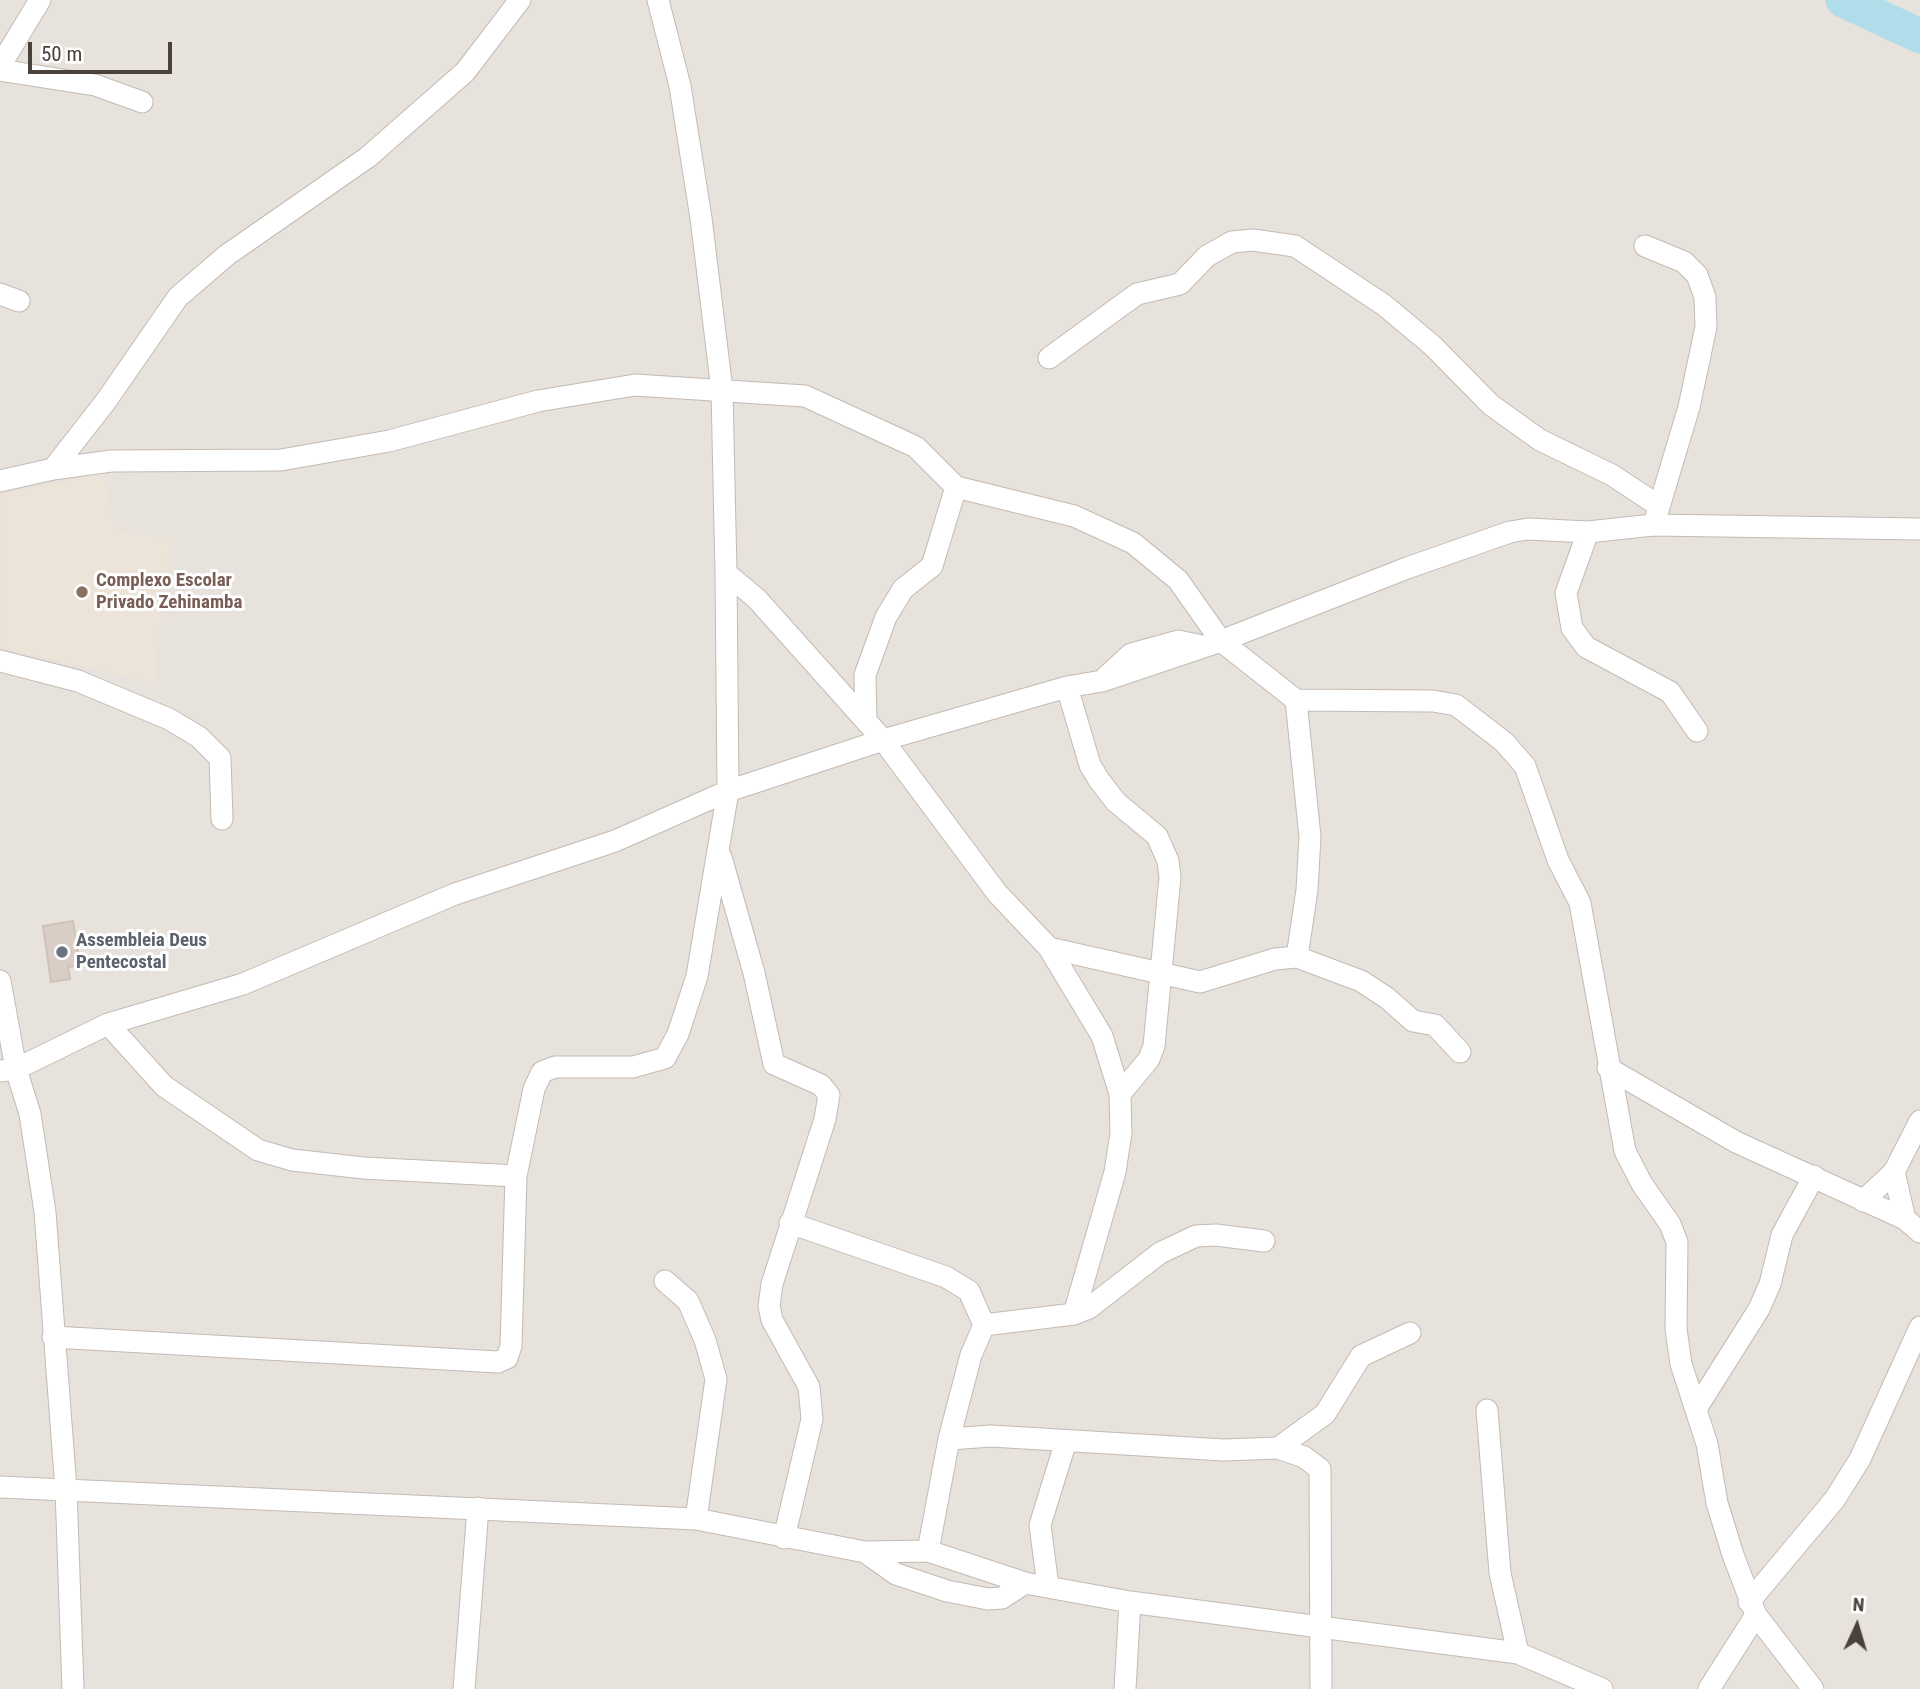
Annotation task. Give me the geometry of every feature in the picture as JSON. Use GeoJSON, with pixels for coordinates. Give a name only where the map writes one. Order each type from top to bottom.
{"type":"FeatureCollection","features":[{"type":"Feature","properties":{"kind":"street"},"geometry":{"type":"LineString","coordinates":[[40,0],[0,68],[95,85],[142,102]]}},
{"type":"Feature","properties":{"kind":"street"},"geometry":{"type":"LineString","coordinates":[[53,468],[106,401],[178,297],[227,255],[368,157],[465,72],[520,0]]}},
{"type":"Feature","properties":{"kind":"street"},"geometry":{"type":"LineString","coordinates":[[53,1337],[498,1362],[507,1358],[511,1346],[516,1177],[534,1089],[542,1072],[555,1067],[633,1067],[665,1058],[678,1034],[697,976],[728,791],[726,573],[722,390],[701,218],[680,86],[658,0]]}},
{"type":"Feature","properties":{"kind":"street"},"geometry":{"type":"LineString","coordinates":[[1049,358],[1137,295],[1180,284],[1207,257],[1232,242],[1253,240],[1295,246],[1384,305],[1433,346],[1492,405],[1540,440],[1612,475],[1656,516]]}},
{"type":"Feature","properties":{"kind":"street"},"geometry":{"type":"LineString","coordinates":[[1646,246],[1684,262],[1697,275],[1705,297],[1706,327],[1692,394],[1656,516]]}},
{"type":"Feature","properties":{"kind":"street"},"geometry":{"type":"LineString","coordinates":[[0,481],[53,468],[111,461],[281,460],[389,441],[538,401],[635,385],[804,396],[916,447],[956,487],[1073,516],[1133,543],[1178,580],[1214,644],[1296,699],[1433,701],[1456,705],[1504,742],[1525,766],[1545,826],[1580,903],[1625,1151],[1642,1184],[1670,1224],[1677,1242],[1676,1329],[1681,1364],[1707,1444],[1717,1503],[1752,1609],[1813,1689]]}},
{"type":"Feature","properties":{"kind":"street"},"geometry":{"type":"LineString","coordinates":[[845,698],[865,675],[893,602],[903,589],[932,566],[956,487]]}},
{"type":"Feature","properties":{"kind":"street"},"geometry":{"type":"LineString","coordinates":[[8,1070],[108,1024],[243,985],[455,894],[615,841],[728,791],[883,740],[1067,687],[1102,681],[1113,667],[1131,654],[1178,641],[1214,644],[1407,568],[1510,532],[1528,529],[1588,532],[1656,516],[1920,529]]}},
{"type":"Feature","properties":{"kind":"street"},"geometry":{"type":"LineString","coordinates":[[1588,532],[1566,593],[1566,611],[1572,628],[1586,647],[1670,692],[1697,731]]}},
{"type":"Feature","properties":{"kind":"street"},"geometry":{"type":"LineString","coordinates":[[726,573],[757,599],[883,740],[997,893],[1049,948],[1102,1036],[1120,1094],[1121,1133],[1115,1172],[1074,1314]]}},
{"type":"Feature","properties":{"kind":"street"},"geometry":{"type":"LineString","coordinates":[[0,661],[78,681],[169,719],[199,737],[220,758],[222,819]]}},
{"type":"Feature","properties":{"kind":"street"},"geometry":{"type":"LineString","coordinates":[[865,675],[866,721]]}},
{"type":"Feature","properties":{"kind":"street"},"geometry":{"type":"LineString","coordinates":[[1067,687],[1090,765],[1116,802],[1157,836],[1168,861],[1170,877],[1154,1046],[1149,1059],[1120,1094]]}},
{"type":"Feature","properties":{"kind":"street"},"geometry":{"type":"LineString","coordinates":[[1296,699],[1310,836],[1307,890],[1297,957]]}},
{"type":"Feature","properties":{"kind":"street"},"geometry":{"type":"LineString","coordinates":[[719,852],[754,973],[774,1064],[821,1085],[829,1095],[825,1119],[772,1284],[769,1306],[784,1345],[809,1387],[812,1419],[784,1538]]}},
{"type":"Feature","properties":{"kind":"street"},"geometry":{"type":"LineString","coordinates":[[1049,948],[1199,982],[1275,959],[1297,957],[1361,981],[1387,998],[1413,1021],[1435,1025],[1460,1052]]}},
{"type":"Feature","properties":{"kind":"street"},"geometry":{"type":"LineString","coordinates":[[0,981],[8,1070],[30,1114],[45,1212],[66,1489],[72,1689]]}},
{"type":"Feature","properties":{"kind":"street"},"geometry":{"type":"LineString","coordinates":[[108,1024],[164,1086],[258,1150],[292,1160],[364,1168],[516,1177]]}},
{"type":"Feature","properties":{"kind":"street"},"geometry":{"type":"LineString","coordinates":[[1608,1068],[1737,1142],[1814,1176],[1913,1226]]}},
{"type":"Feature","properties":{"kind":"street"},"geometry":{"type":"LineString","coordinates":[[1863,1201],[1894,1172],[1920,1121]]}},
{"type":"Feature","properties":{"kind":"street"},"geometry":{"type":"LineString","coordinates":[[1894,1172],[1913,1226]]}},
{"type":"Feature","properties":{"kind":"street"},"geometry":{"type":"LineString","coordinates":[[1696,1409],[1759,1309],[1770,1284],[1774,1255],[1782,1235],[1814,1176]]}},
{"type":"Feature","properties":{"kind":"street"},"geometry":{"type":"LineString","coordinates":[[790,1223],[946,1276],[969,1292],[984,1325],[971,1354],[949,1439],[928,1550]]}},
{"type":"Feature","properties":{"kind":"street"},"geometry":{"type":"LineString","coordinates":[[984,1325],[1074,1314],[1089,1308],[1160,1253],[1196,1236],[1216,1235],[1264,1241]]}},
{"type":"Feature","properties":{"kind":"street"},"geometry":{"type":"LineString","coordinates":[[665,1281],[688,1301],[705,1340],[716,1379],[696,1519]]}},
{"type":"Feature","properties":{"kind":"street"},"geometry":{"type":"LineString","coordinates":[[1709,1689],[1752,1609],[1835,1499],[1860,1459],[1920,1327]]}},
{"type":"Feature","properties":{"kind":"street"},"geometry":{"type":"LineString","coordinates":[[1278,1448],[1325,1414],[1361,1356],[1410,1334]]}},
{"type":"Feature","properties":{"kind":"street"},"geometry":{"type":"LineString","coordinates":[[1487,1410],[1500,1573],[1518,1653]]}},
{"type":"Feature","properties":{"kind":"street"},"geometry":{"type":"LineString","coordinates":[[949,1439],[991,1436],[1224,1450],[1278,1448],[1304,1457],[1320,1469],[1321,1689]]}},
{"type":"Feature","properties":{"kind":"street"},"geometry":{"type":"LineString","coordinates":[[1048,1586],[1040,1525],[1066,1441]]}},
{"type":"Feature","properties":{"kind":"street"},"geometry":{"type":"LineString","coordinates":[[0,1487],[696,1519],[865,1552],[928,1550],[1025,1583],[1130,1602],[1518,1653],[1602,1689]]}},
{"type":"Feature","properties":{"kind":"street"},"geometry":{"type":"LineString","coordinates":[[464,1689],[478,1508]]}},
{"type":"Feature","properties":{"kind":"street"},"geometry":{"type":"LineString","coordinates":[[865,1552],[896,1574],[961,1594],[988,1599],[1002,1598],[1025,1583]]}},
{"type":"Feature","properties":{"kind":"street"},"geometry":{"type":"LineString","coordinates":[[1125,1689],[1130,1602]]}},
{"type":"Feature","properties":{"kind":"shaded area"},"geometry":{"type":"Polygon","coordinates":[[[0,0],[1920,0],[1920,1689],[0,1689],[0,0]]]}},
{"type":"Feature","properties":{"kind":"shaded area","name":"Complexo Escolar Privado Zehinamba"},"geometry":{"type":"Polygon","coordinates":[[[104,473],[115,532],[170,538],[154,684],[0,646],[2,494],[104,473]]]}},
{"type":"Feature","properties":{"kind":"building"},"geometry":{"type":"Polygon","coordinates":[[[73,921],[80,965],[68,967],[70,979],[51,982],[43,926],[73,921]]]}},
{"type":"Feature","properties":{"kind":"waterway"},"geometry":{"type":"LineString","coordinates":[[1843,0],[1920,36]]}},
{"type":"Feature","properties":{"kind":"place","name":"Complexo Escolar Privado Zehinamba"},"geometry":{"type":"Point","coordinates":[82,592]}},
{"type":"Feature","properties":{"kind":"place","name":"Assembleia Deus Pentecostal"},"geometry":{"type":"Point","coordinates":[62,952]}}]}
